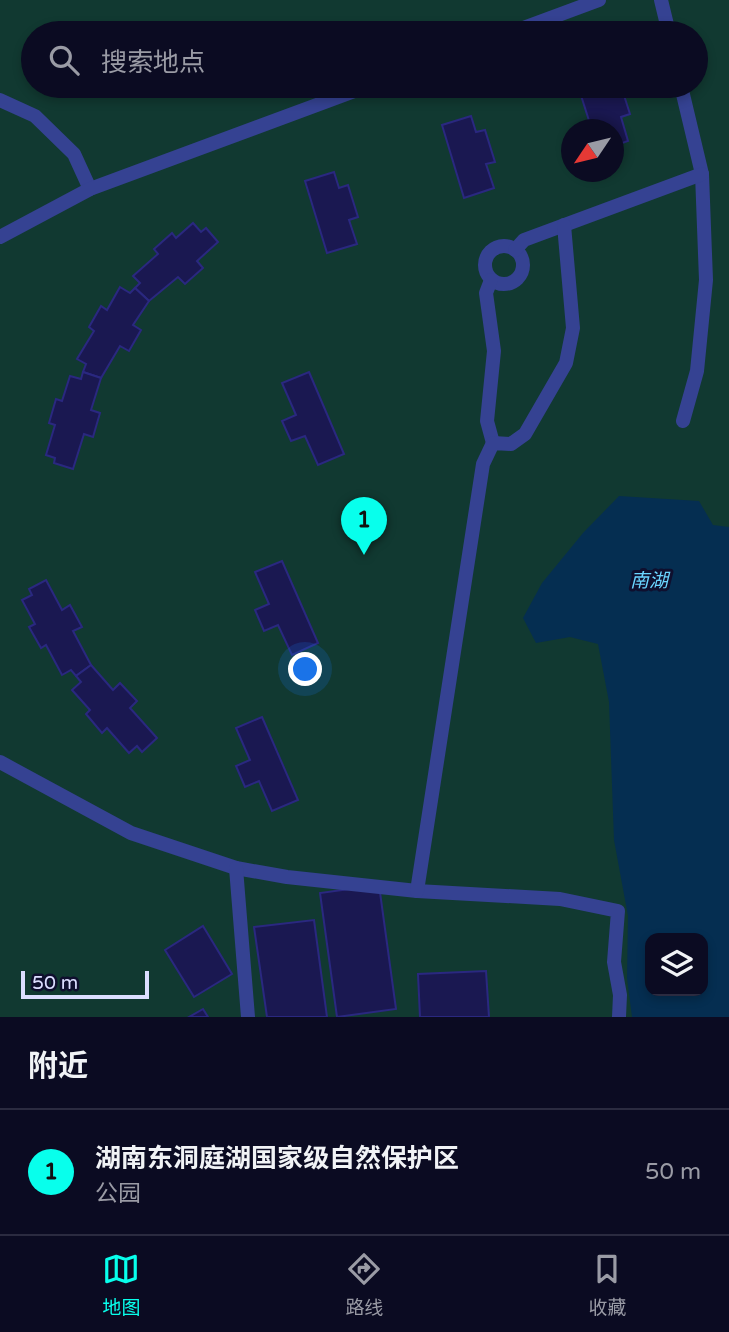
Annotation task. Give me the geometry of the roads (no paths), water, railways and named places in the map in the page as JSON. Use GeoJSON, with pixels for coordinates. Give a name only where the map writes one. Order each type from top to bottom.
{"type":"FeatureCollection","features":[{"type":"Feature","properties":{"kind":"street"},"geometry":{"type":"LineString","coordinates":[[542,21],[599,0]]}},
{"type":"Feature","properties":{"kind":"street"},"geometry":{"type":"LineString","coordinates":[[661,0],[666,21]]}},
{"type":"Feature","properties":{"kind":"street"},"geometry":{"type":"LineString","coordinates":[[0,237],[90,189],[336,98]]}},
{"type":"Feature","properties":{"kind":"street"},"geometry":{"type":"LineString","coordinates":[[682,421],[697,371],[706,280],[702,174],[684,98]]}},
{"type":"Feature","properties":{"kind":"street"},"geometry":{"type":"LineString","coordinates":[[0,100],[35,117],[74,154],[90,189]]}},
{"type":"Feature","properties":{"kind":"street"},"geometry":{"type":"LineString","coordinates":[[515,250],[524,240],[702,174]]}},
{"type":"Feature","properties":{"kind":"street"},"geometry":{"type":"LineString","coordinates":[[493,443],[511,444],[525,433],[566,363],[573,328],[564,225]]}},
{"type":"Feature","properties":{"kind":"street"},"geometry":{"type":"LineString","coordinates":[[502,246],[515,250],[523,261],[520,275],[509,284],[502,285],[491,280],[485,269],[486,257],[490,251],[502,246]]}},
{"type":"Feature","properties":{"kind":"street"},"geometry":{"type":"LineString","coordinates":[[417,891],[483,464],[493,443],[487,421],[494,351],[486,292],[491,280]]}},
{"type":"Feature","properties":{"kind":"street"},"geometry":{"type":"LineString","coordinates":[[0,762],[131,834],[236,868],[287,877],[417,891],[560,899],[618,911],[614,961],[620,995],[619,1017]]}},
{"type":"Feature","properties":{"kind":"street"},"geometry":{"type":"LineString","coordinates":[[236,868],[248,1017]]}},
{"type":"Feature","properties":{"kind":"water","name":"南湖"},"geometry":{"type":"Polygon","coordinates":[[[619,496],[699,501],[713,525],[729,527],[729,1017],[632,1017],[627,978],[628,916],[614,840],[609,702],[598,644],[570,637],[536,643],[523,618],[542,583],[583,533],[619,496]]]}},
{"type":"Feature","properties":{"kind":"place","name":"湖南东洞庭湖国家级自然保护区"},"geometry":{"type":"Point","coordinates":[364,555]}}]}
